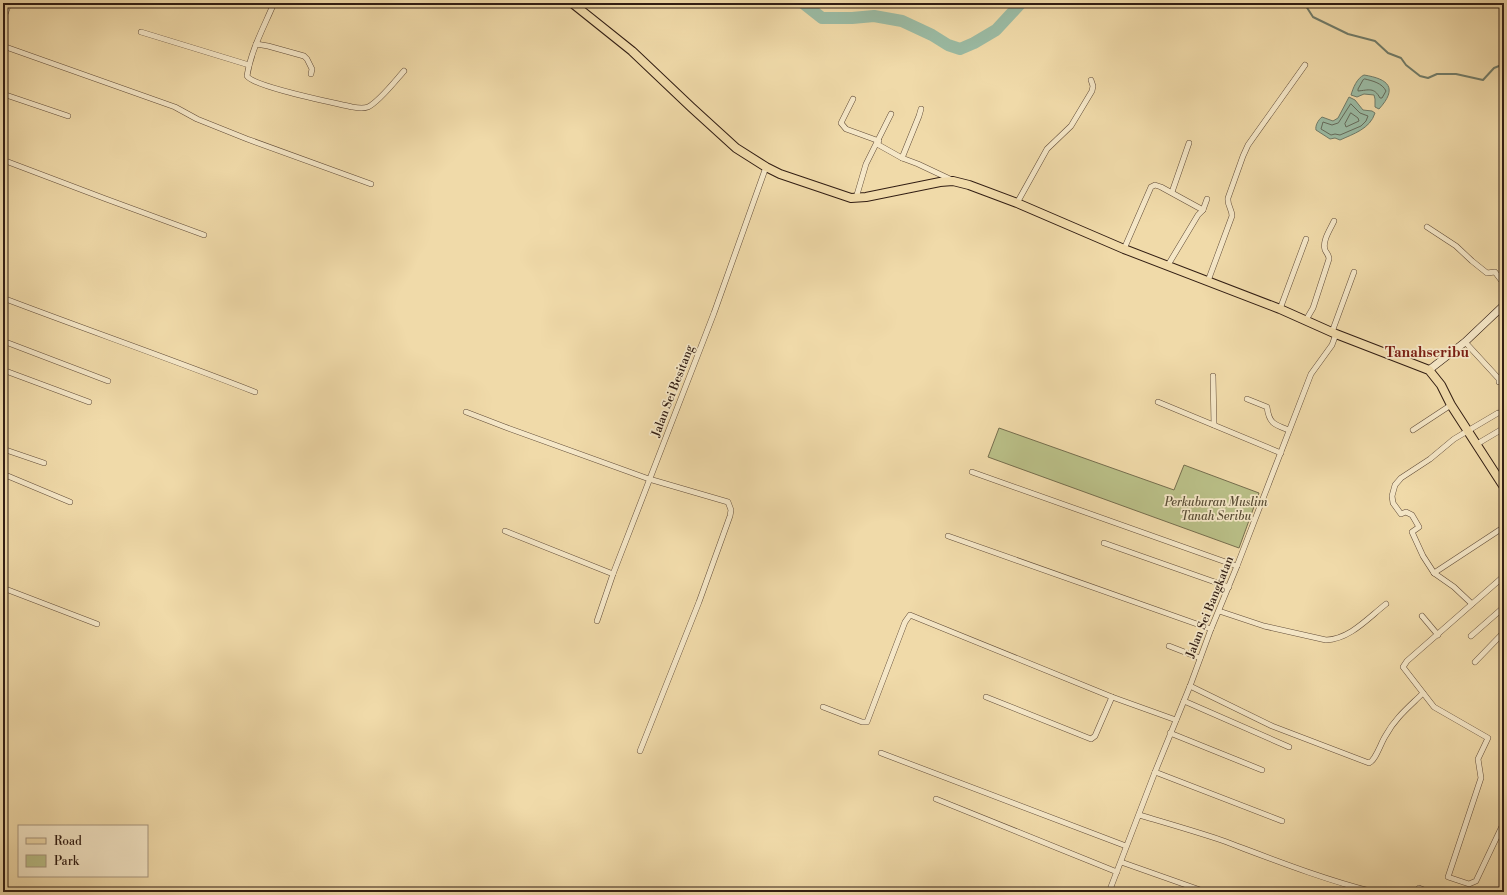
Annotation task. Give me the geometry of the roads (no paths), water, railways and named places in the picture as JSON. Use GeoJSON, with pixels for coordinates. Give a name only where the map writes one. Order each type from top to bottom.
{"type":"FeatureCollection","features":[{"type":"Feature","properties":{"kind":"main road"},"geometry":{"type":"LineString","coordinates":[[572,3],[632,51],[736,148],[766,167],[801,182],[851,198],[856,198],[940,182],[953,181],[1017,203],[1124,249],[1280,309],[1334,333],[1429,370],[1441,385],[1451,405],[1503,485]]}},
{"type":"Feature","properties":{"kind":"main road"},"geometry":{"type":"LineString","coordinates":[[1429,370],[1465,342],[1504,305]]}},
{"type":"Feature","properties":{"kind":"street"},"geometry":{"type":"LineString","coordinates":[[3,20],[9,3]]}},
{"type":"Feature","properties":{"kind":"street"},"geometry":{"type":"LineString","coordinates":[[274,3],[256,44],[249,65],[247,76],[252,81],[291,93],[352,108],[362,108],[369,106],[377,100],[404,71]]}},
{"type":"Feature","properties":{"kind":"street"},"geometry":{"type":"LineString","coordinates":[[141,32],[249,65]]}},
{"type":"Feature","properties":{"kind":"street"},"geometry":{"type":"LineString","coordinates":[[256,44],[304,56],[308,59],[312,69],[311,74]]}},
{"type":"Feature","properties":{"kind":"street"},"geometry":{"type":"LineString","coordinates":[[3,46],[174,107],[182,113],[247,139],[371,184]]}},
{"type":"Feature","properties":{"kind":"street"},"geometry":{"type":"LineString","coordinates":[[1208,281],[1232,216],[1227,201],[1243,156],[1248,145],[1305,65]]}},
{"type":"Feature","properties":{"kind":"street"},"geometry":{"type":"LineString","coordinates":[[1017,203],[1047,149],[1072,126],[1092,91],[1093,86],[1091,80]]}},
{"type":"Feature","properties":{"kind":"street"},"geometry":{"type":"LineString","coordinates":[[3,94],[68,116]]}},
{"type":"Feature","properties":{"kind":"street"},"geometry":{"type":"LineString","coordinates":[[853,99],[841,123],[846,129],[878,143],[902,158],[953,181]]}},
{"type":"Feature","properties":{"kind":"street"},"geometry":{"type":"LineString","coordinates":[[902,158],[920,116],[921,109]]}},
{"type":"Feature","properties":{"kind":"street"},"geometry":{"type":"LineString","coordinates":[[856,198],[866,164],[878,143],[891,114]]}},
{"type":"Feature","properties":{"kind":"street"},"geometry":{"type":"LineString","coordinates":[[1172,192],[1189,143]]}},
{"type":"Feature","properties":{"kind":"street"},"geometry":{"type":"LineString","coordinates":[[3,160],[204,235]]}},
{"type":"Feature","properties":{"kind":"street","name":"Jalan Sei Besitang"},"geometry":{"type":"LineString","coordinates":[[597,621],[649,479],[714,313],[766,167]]}},
{"type":"Feature","properties":{"kind":"street"},"geometry":{"type":"LineString","coordinates":[[1124,249],[1151,187],[1155,185],[1172,192],[1203,210]]}},
{"type":"Feature","properties":{"kind":"street"},"geometry":{"type":"LineString","coordinates":[[1168,265],[1198,215],[1203,210],[1207,199]]}},
{"type":"Feature","properties":{"kind":"street"},"geometry":{"type":"LineString","coordinates":[[1306,320],[1313,308],[1329,259],[1324,242],[1334,221]]}},
{"type":"Feature","properties":{"kind":"street"},"geometry":{"type":"LineString","coordinates":[[1427,227],[1456,246],[1487,273],[1495,272],[1504,284]]}},
{"type":"Feature","properties":{"kind":"street"},"geometry":{"type":"LineString","coordinates":[[1280,309],[1306,239]]}},
{"type":"Feature","properties":{"kind":"street","name":"Jalan Sei Bangkatan"},"geometry":{"type":"LineString","coordinates":[[1109,892],[1154,772],[1190,686],[1311,374],[1332,345],[1334,333],[1354,272]]}},
{"type":"Feature","properties":{"kind":"street"},"geometry":{"type":"LineString","coordinates":[[3,298],[128,345],[182,363],[255,392]]}},
{"type":"Feature","properties":{"kind":"street"},"geometry":{"type":"LineString","coordinates":[[3,341],[108,381]]}},
{"type":"Feature","properties":{"kind":"street"},"geometry":{"type":"LineString","coordinates":[[1465,342],[1499,379],[1499,382],[1504,378]]}},
{"type":"Feature","properties":{"kind":"street"},"geometry":{"type":"LineString","coordinates":[[3,370],[89,402]]}},
{"type":"Feature","properties":{"kind":"street"},"geometry":{"type":"LineString","coordinates":[[1213,376],[1214,425]]}},
{"type":"Feature","properties":{"kind":"street"},"geometry":{"type":"LineString","coordinates":[[1247,399],[1267,407],[1271,422],[1289,430]]}},
{"type":"Feature","properties":{"kind":"street"},"geometry":{"type":"LineString","coordinates":[[1158,402],[1281,453]]}},
{"type":"Feature","properties":{"kind":"street"},"geometry":{"type":"LineString","coordinates":[[1412,430],[1451,405]]}},
{"type":"Feature","properties":{"kind":"street"},"geometry":{"type":"LineString","coordinates":[[466,412],[649,479],[727,500],[731,510],[730,516],[699,602],[640,751]]}},
{"type":"Feature","properties":{"kind":"street"},"geometry":{"type":"LineString","coordinates":[[1472,604],[1448,582],[1434,573],[1423,556],[1412,532],[1419,527],[1412,515],[1406,512],[1401,514],[1396,509],[1392,496],[1395,485],[1401,478],[1454,439],[1498,413]]}},
{"type":"Feature","properties":{"kind":"street"},"geometry":{"type":"LineString","coordinates":[[1477,444],[1504,428]]}},
{"type":"Feature","properties":{"kind":"street"},"geometry":{"type":"LineString","coordinates":[[3,449],[44,463]]}},
{"type":"Feature","properties":{"kind":"street"},"geometry":{"type":"LineString","coordinates":[[972,472],[1237,566]]}},
{"type":"Feature","properties":{"kind":"street"},"geometry":{"type":"LineString","coordinates":[[3,474],[70,502]]}},
{"type":"Feature","properties":{"kind":"street"},"geometry":{"type":"LineString","coordinates":[[1434,573],[1504,527]]}},
{"type":"Feature","properties":{"kind":"street"},"geometry":{"type":"LineString","coordinates":[[505,532],[613,574]]}},
{"type":"Feature","properties":{"kind":"street"},"geometry":{"type":"LineString","coordinates":[[948,536],[1211,629]]}},
{"type":"Feature","properties":{"kind":"street"},"geometry":{"type":"LineString","coordinates":[[1104,542],[1229,587]]}},
{"type":"Feature","properties":{"kind":"street"},"geometry":{"type":"LineString","coordinates":[[1504,576],[1438,635],[1407,660],[1403,667],[1434,707],[1488,738],[1478,760],[1481,778],[1448,877],[1469,884],[1476,881],[1504,822]]}},
{"type":"Feature","properties":{"kind":"street"},"geometry":{"type":"LineString","coordinates":[[3,588],[97,624]]}},
{"type":"Feature","properties":{"kind":"street"},"geometry":{"type":"LineString","coordinates":[[1219,611],[1264,626],[1326,640],[1334,640],[1348,634],[1386,604]]}},
{"type":"Feature","properties":{"kind":"street"},"geometry":{"type":"LineString","coordinates":[[1471,636],[1504,608]]}},
{"type":"Feature","properties":{"kind":"street"},"geometry":{"type":"LineString","coordinates":[[823,707],[862,722],[867,722],[905,622],[910,616],[1112,697],[1176,720]]}},
{"type":"Feature","properties":{"kind":"street"},"geometry":{"type":"LineString","coordinates":[[1422,616],[1438,635]]}},
{"type":"Feature","properties":{"kind":"street"},"geometry":{"type":"LineString","coordinates":[[1475,662],[1504,632]]}},
{"type":"Feature","properties":{"kind":"street"},"geometry":{"type":"LineString","coordinates":[[1169,646],[1200,658]]}},
{"type":"Feature","properties":{"kind":"street"},"geometry":{"type":"LineString","coordinates":[[1190,686],[1272,726],[1369,764],[1373,760],[1393,723],[1423,693]]}},
{"type":"Feature","properties":{"kind":"street"},"geometry":{"type":"LineString","coordinates":[[986,698],[1091,738],[1095,736],[1112,697]]}},
{"type":"Feature","properties":{"kind":"street"},"geometry":{"type":"LineString","coordinates":[[1184,701],[1290,747]]}},
{"type":"Feature","properties":{"kind":"street"},"geometry":{"type":"LineString","coordinates":[[1170,733],[1262,770]]}},
{"type":"Feature","properties":{"kind":"street"},"geometry":{"type":"LineString","coordinates":[[881,753],[1126,846]]}},
{"type":"Feature","properties":{"kind":"street"},"geometry":{"type":"LineString","coordinates":[[1154,772],[1282,821]]}},
{"type":"Feature","properties":{"kind":"street"},"geometry":{"type":"LineString","coordinates":[[936,799],[1116,872]]}},
{"type":"Feature","properties":{"kind":"street"},"geometry":{"type":"LineString","coordinates":[[1139,814],[1219,840],[1305,871],[1374,892]]}},
{"type":"Feature","properties":{"kind":"street"},"geometry":{"type":"LineString","coordinates":[[1121,862],[1206,892]]}},
{"type":"Feature","properties":{"kind":"street"},"geometry":{"type":"LineString","coordinates":[[1417,892],[1419,888],[1430,892]]}},
{"type":"Feature","properties":{"kind":"water"},"geometry":{"type":"Polygon","coordinates":[[[1364,75],[1380,79],[1388,86],[1388,95],[1385,102],[1379,109],[1375,107],[1374,95],[1364,94],[1357,97],[1351,95],[1357,81],[1364,75]]]}},
{"type":"Feature","properties":{"kind":"water"},"geometry":{"type":"Polygon","coordinates":[[[1349,97],[1355,100],[1363,110],[1372,111],[1375,113],[1373,119],[1365,127],[1340,140],[1335,138],[1330,139],[1316,130],[1317,123],[1322,117],[1333,121],[1338,118],[1349,97]]]}},
{"type":"Feature","properties":{"kind":"waterway"},"geometry":{"type":"LineString","coordinates":[[803,3],[822,18],[874,16],[902,21],[932,35],[948,45],[960,49],[974,43],[996,30],[1021,3]]}},
{"type":"Feature","properties":{"kind":"waterway"},"geometry":{"type":"LineString","coordinates":[[1304,3],[1313,17],[1348,34],[1375,41],[1388,53],[1401,58],[1406,65],[1420,76],[1428,78],[1437,74],[1456,74],[1483,80],[1494,68],[1504,64]]}},
{"type":"Feature","properties":{"kind":"district","name":"Tanahseribu"},"geometry":{"type":"Point","coordinates":[1427,353]}},
{"type":"Feature","properties":{"kind":"park label","name":"Perkuburan Muslim Tanah Seribu"},"geometry":{"type":"Point","coordinates":[1216,509]}}]}
